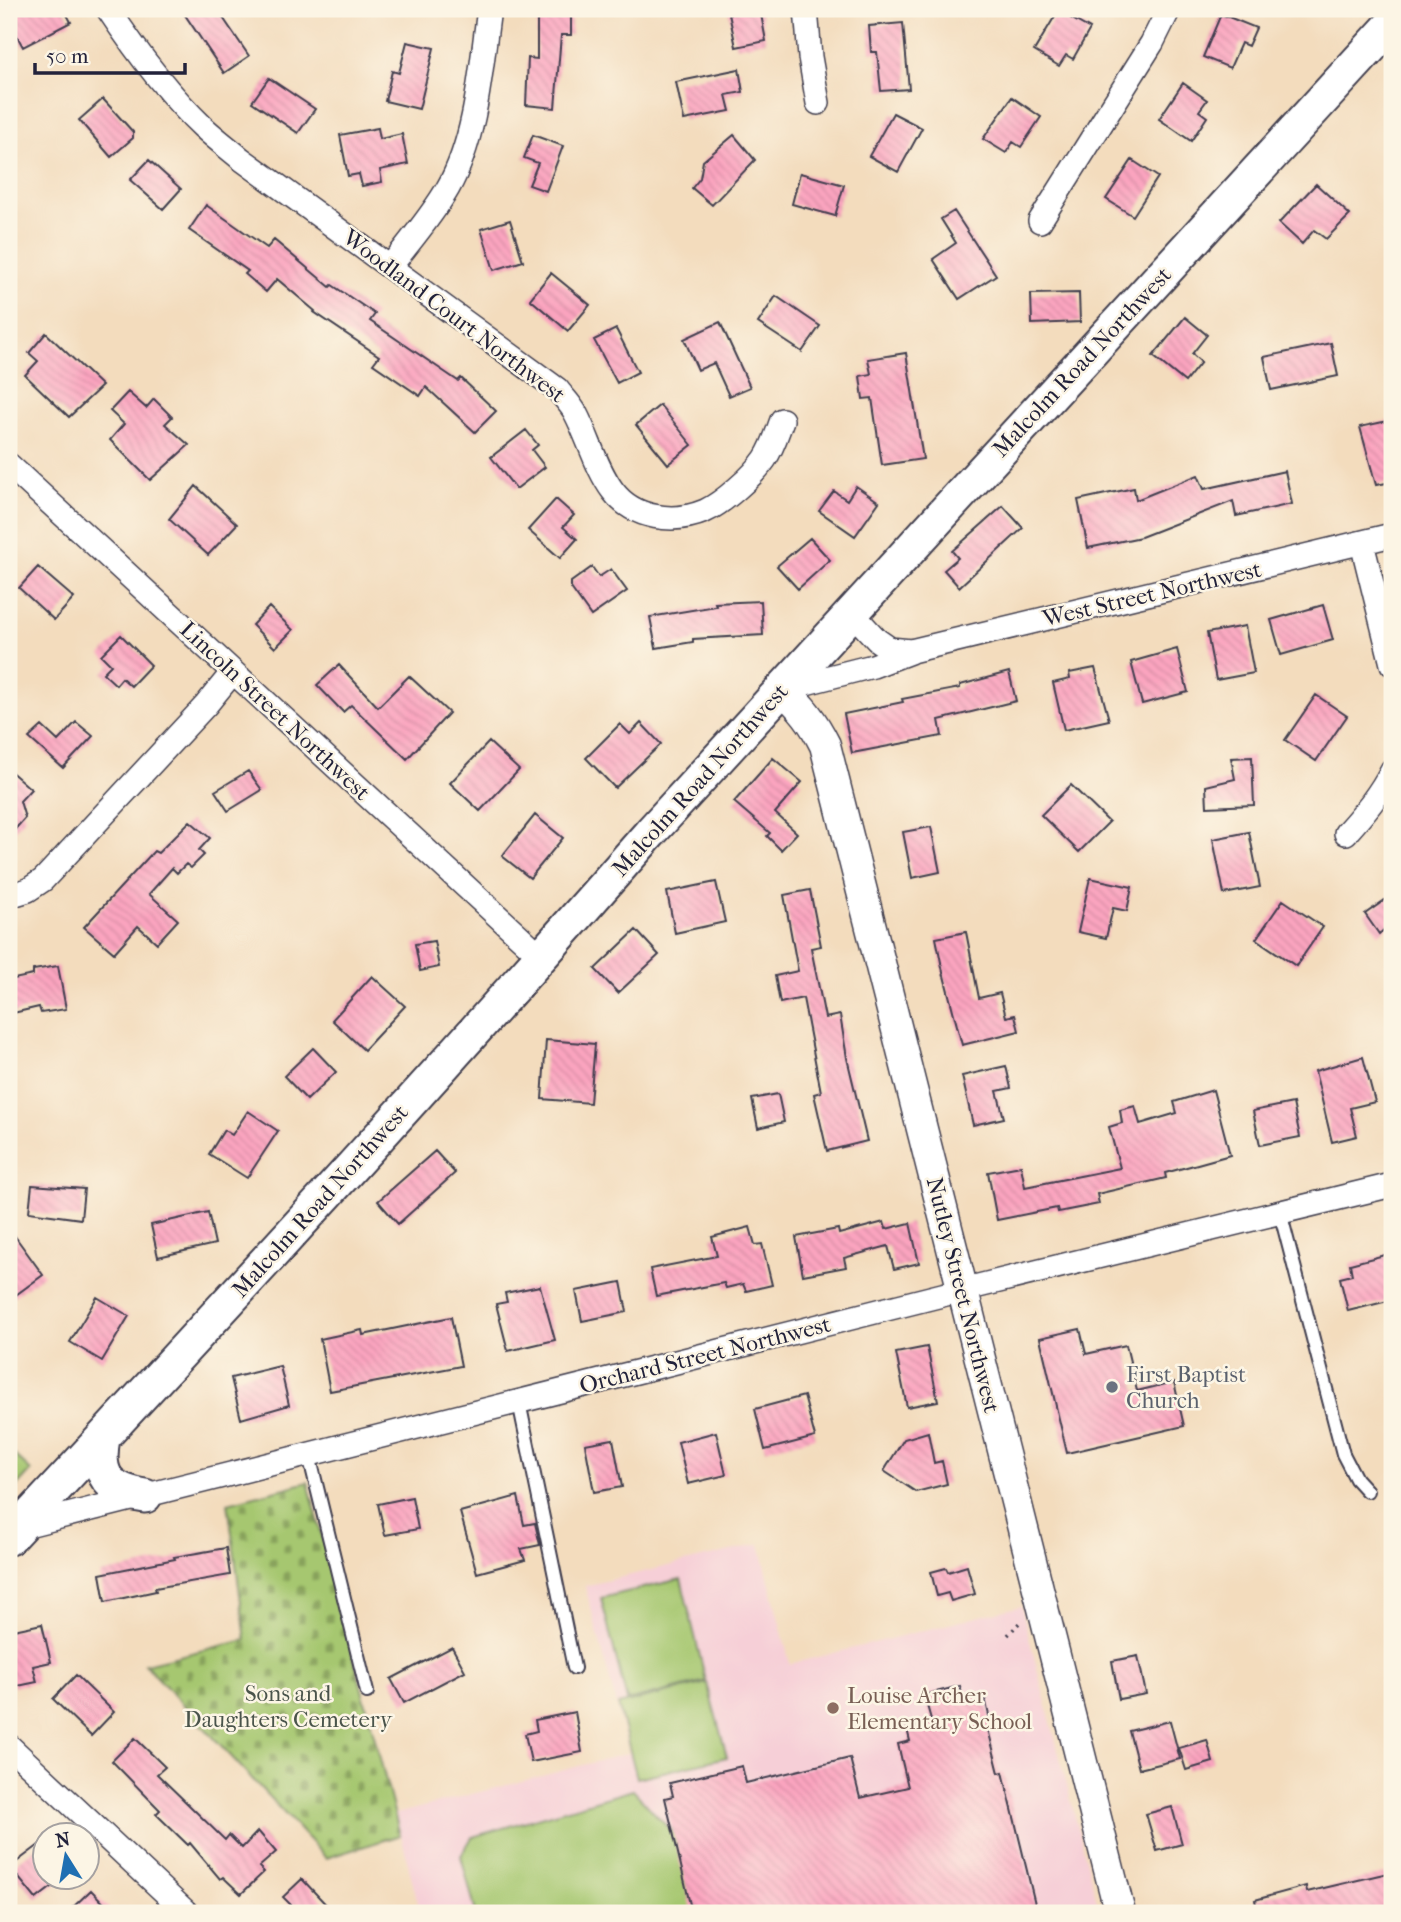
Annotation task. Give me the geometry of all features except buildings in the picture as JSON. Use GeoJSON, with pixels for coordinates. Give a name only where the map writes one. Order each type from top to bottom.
{"type":"FeatureCollection","features":[{"type":"Feature","properties":{"kind":"main road","name":"Malcolm Road Northwest"},"geometry":{"type":"LineString","coordinates":[[14,1533],[203,1331],[542,957],[650,833],[1392,24]]}},
{"type":"Feature","properties":{"kind":"main road"},"geometry":{"type":"LineString","coordinates":[[103,1438],[102,1464],[112,1485],[145,1496]]}},
{"type":"Feature","properties":{"kind":"street","name":"Woodland Court Northwest"},"geometry":{"type":"LineString","coordinates":[[108,9],[167,89],[203,127],[240,158],[556,388],[576,414],[615,493],[630,506],[647,515],[666,519],[686,517],[713,507],[749,478],[774,443],[782,420]]}},
{"type":"Feature","properties":{"kind":"street"},"geometry":{"type":"LineString","coordinates":[[390,267],[449,187],[462,156],[473,116],[489,9]]}},
{"type":"Feature","properties":{"kind":"street"},"geometry":{"type":"LineString","coordinates":[[806,9],[810,57],[818,103]]}},
{"type":"Feature","properties":{"kind":"street"},"geometry":{"type":"LineString","coordinates":[[1040,221],[1152,43],[1170,9]]}},
{"type":"Feature","properties":{"kind":"street","name":"Lincoln Street Northwest"},"geometry":{"type":"LineString","coordinates":[[9,465],[542,957]]}},
{"type":"Feature","properties":{"kind":"street","name":"West Street Northwest"},"geometry":{"type":"LineString","coordinates":[[782,689],[873,666],[911,651],[1392,535]]}},
{"type":"Feature","properties":{"kind":"street"},"geometry":{"type":"LineString","coordinates":[[1362,543],[1392,664]]}},
{"type":"Feature","properties":{"kind":"street"},"geometry":{"type":"LineString","coordinates":[[852,613],[877,640],[890,649],[911,651]]}},
{"type":"Feature","properties":{"kind":"street"},"geometry":{"type":"LineString","coordinates":[[9,896],[28,890],[43,880],[206,705],[233,672]]}},
{"type":"Feature","properties":{"kind":"street","name":"Nutley Street Northwest"},"geometry":{"type":"LineString","coordinates":[[782,689],[800,705],[825,745],[1119,1913]]}},
{"type":"Feature","properties":{"kind":"street"},"geometry":{"type":"LineString","coordinates":[[1346,833],[1370,807],[1392,770]]}},
{"type":"Feature","properties":{"kind":"street","name":"Orchard Street Northwest"},"geometry":{"type":"LineString","coordinates":[[14,1533],[145,1496],[962,1290],[1392,1185]]}},
{"type":"Feature","properties":{"kind":"street"},"geometry":{"type":"LineString","coordinates":[[9,1746],[187,1913]]}},
{"type":"Feature","properties":{"kind":"lane"},"geometry":{"type":"LineString","coordinates":[[1280,1212],[1343,1454],[1356,1479],[1367,1491]]}},
{"type":"Feature","properties":{"kind":"lane"},"geometry":{"type":"LineString","coordinates":[[519,1402],[574,1668]]}},
{"type":"Feature","properties":{"kind":"lane"},"geometry":{"type":"LineString","coordinates":[[309,1455],[367,1692]]}},
{"type":"Feature","properties":{"kind":"path"},"geometry":{"type":"LineString","coordinates":[[1009,1635],[1021,1620]]}},
{"type":"Feature","properties":{"kind":"shaded area","name":"Louise Archer Elementary School"},"geometry":{"type":"Polygon","coordinates":[[[760,1544],[790,1664],[1021,1606],[1100,1913],[420,1913],[396,1814],[629,1753],[585,1586],[760,1544]]]}},
{"type":"Feature","properties":{"kind":"green space"},"geometry":{"type":"Polygon","coordinates":[[[9,1450],[31,1471],[9,1495],[9,1450]]]}},
{"type":"Feature","properties":{"kind":"green space","name":"Sons and Daughters Cemetery"},"geometry":{"type":"Polygon","coordinates":[[[308,1482],[400,1835],[326,1858],[145,1664],[246,1640],[228,1503],[308,1482]]]}},
{"type":"Feature","properties":{"kind":"green space"},"geometry":{"type":"Polygon","coordinates":[[[681,1579],[706,1681],[627,1701],[601,1598],[681,1579]]]}},
{"type":"Feature","properties":{"kind":"green space"},"geometry":{"type":"Polygon","coordinates":[[[707,1683],[727,1757],[637,1778],[618,1705],[707,1683]]]}},
{"type":"Feature","properties":{"kind":"green space"},"geometry":{"type":"Polygon","coordinates":[[[633,1790],[689,1850],[741,1865],[755,1913],[476,1913],[461,1856],[472,1837],[633,1790]]]}},
{"type":"Feature","properties":{"kind":"place","name":"First Baptist Church"},"geometry":{"type":"Point","coordinates":[1112,1387]}},
{"type":"Feature","properties":{"kind":"place","name":"Louise Archer Elementary School"},"geometry":{"type":"Point","coordinates":[833,1708]}}]}
